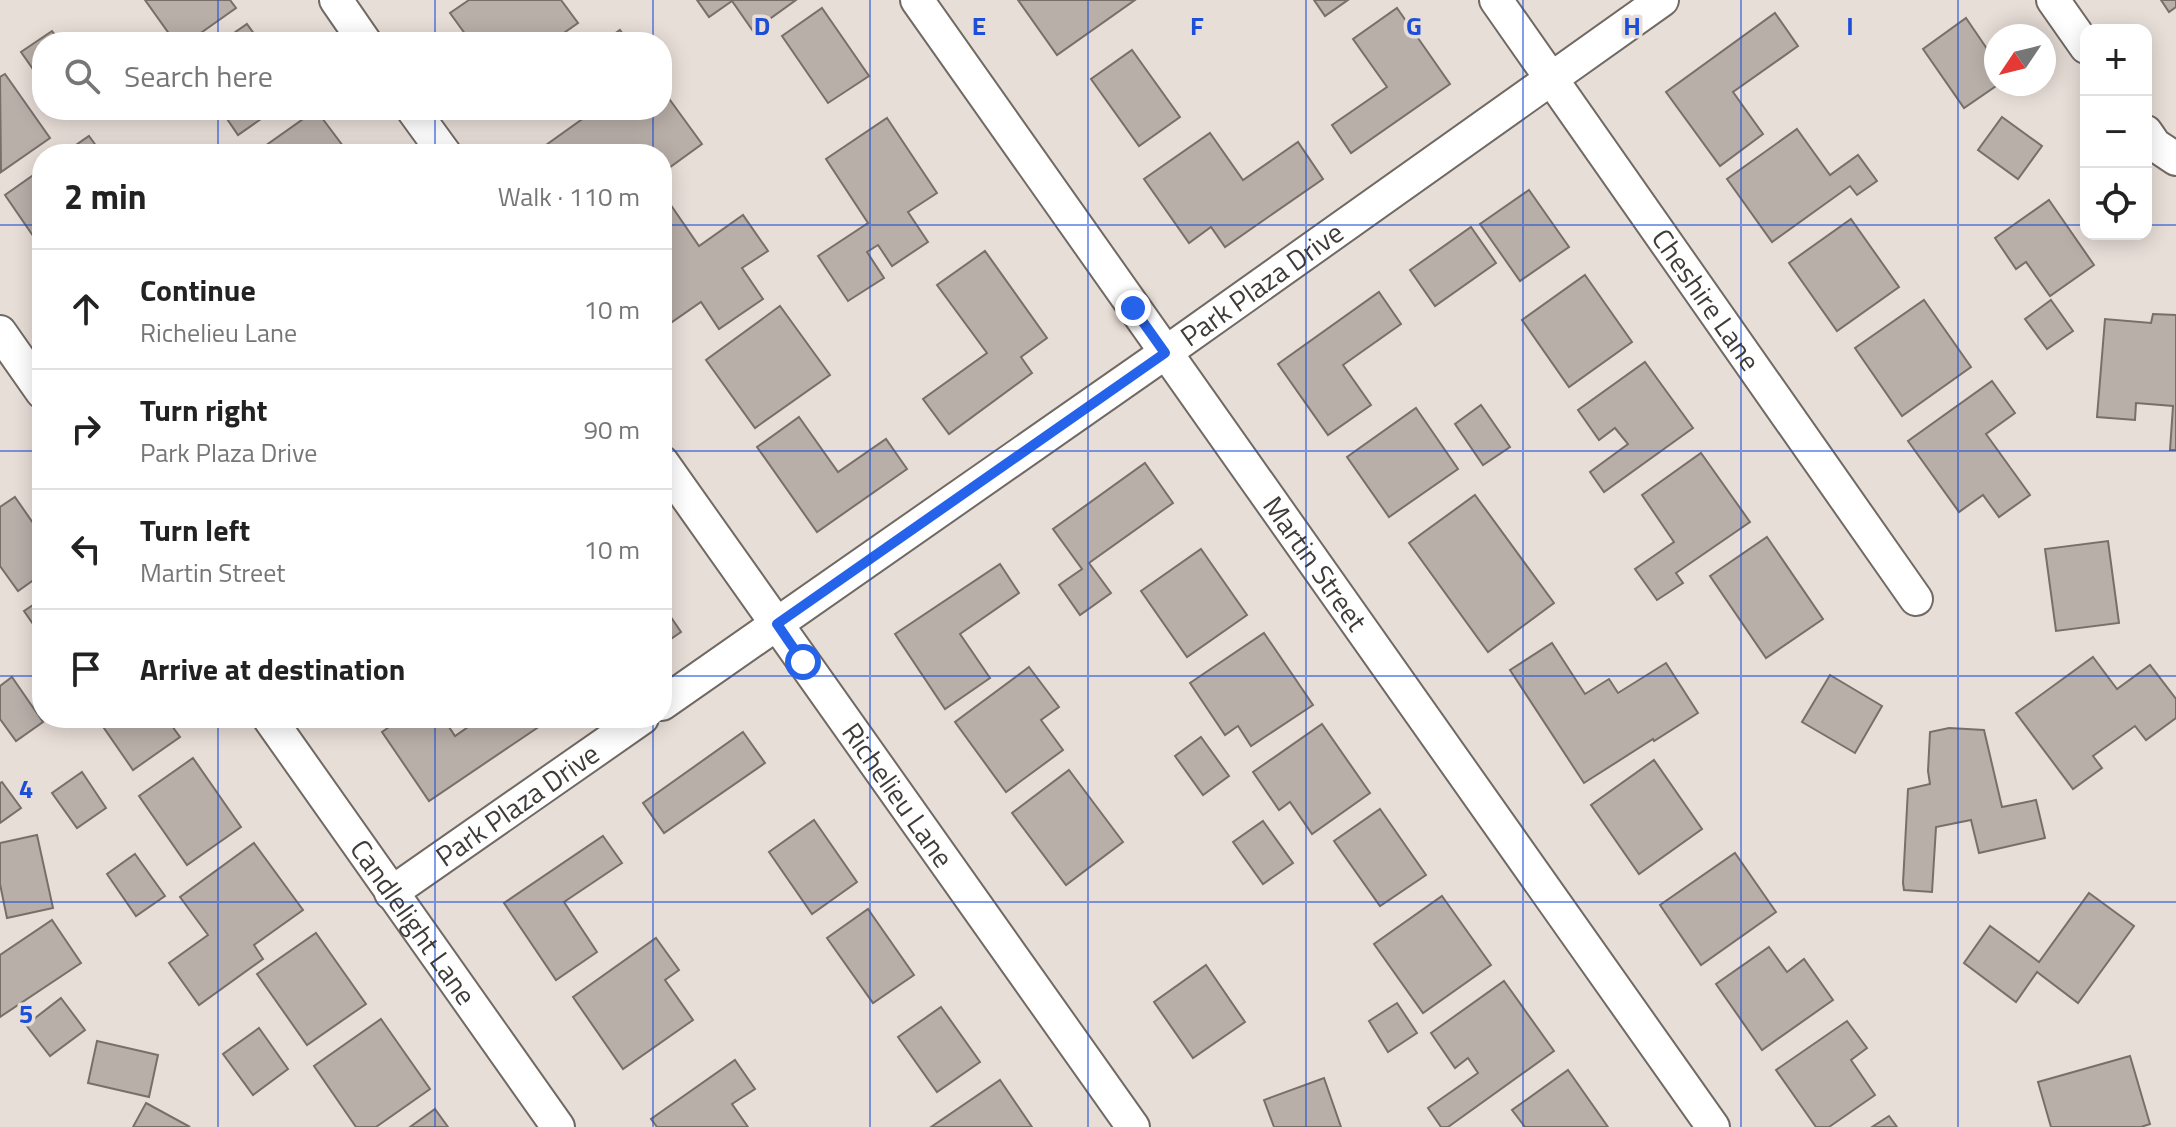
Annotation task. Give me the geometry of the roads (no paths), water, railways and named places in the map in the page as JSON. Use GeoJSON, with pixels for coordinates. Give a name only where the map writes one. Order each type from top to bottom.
{"type":"FeatureCollection","features":[{"type":"Feature","properties":{"kind":"street"},"geometry":{"type":"LineString","coordinates":[[336,0],[358,32]]}},
{"type":"Feature","properties":{"kind":"street","name":"Martin Street"},"geometry":{"type":"LineString","coordinates":[[917,0],[1713,1127]]}},
{"type":"Feature","properties":{"kind":"street","name":"Cheshire Lane"},"geometry":{"type":"LineString","coordinates":[[1496,0],[1916,599]]}},
{"type":"Feature","properties":{"kind":"street","name":"Park Plaza Drive"},"geometry":{"type":"LineString","coordinates":[[672,697],[1165,353],[1662,0]]}},
{"type":"Feature","properties":{"kind":"street"},"geometry":{"type":"LineString","coordinates":[[2053,0],[2080,38]]}},
{"type":"Feature","properties":{"kind":"street"},"geometry":{"type":"LineString","coordinates":[[420,120],[438,144]]}},
{"type":"Feature","properties":{"kind":"street"},"geometry":{"type":"LineString","coordinates":[[2152,141],[2176,159]]}},
{"type":"Feature","properties":{"kind":"street"},"geometry":{"type":"LineString","coordinates":[[0,332],[32,378]]}},
{"type":"Feature","properties":{"kind":"street","name":"Richelieu Lane"},"geometry":{"type":"LineString","coordinates":[[672,476],[1133,1127]]}},
{"type":"Feature","properties":{"kind":"street","name":"Candlelight Lane"},"geometry":{"type":"LineString","coordinates":[[276,728],[558,1127]]}},
{"type":"Feature","properties":{"kind":"street","name":"Park Plaza Drive"},"geometry":{"type":"LineString","coordinates":[[391,893],[628,728]]}}]}
